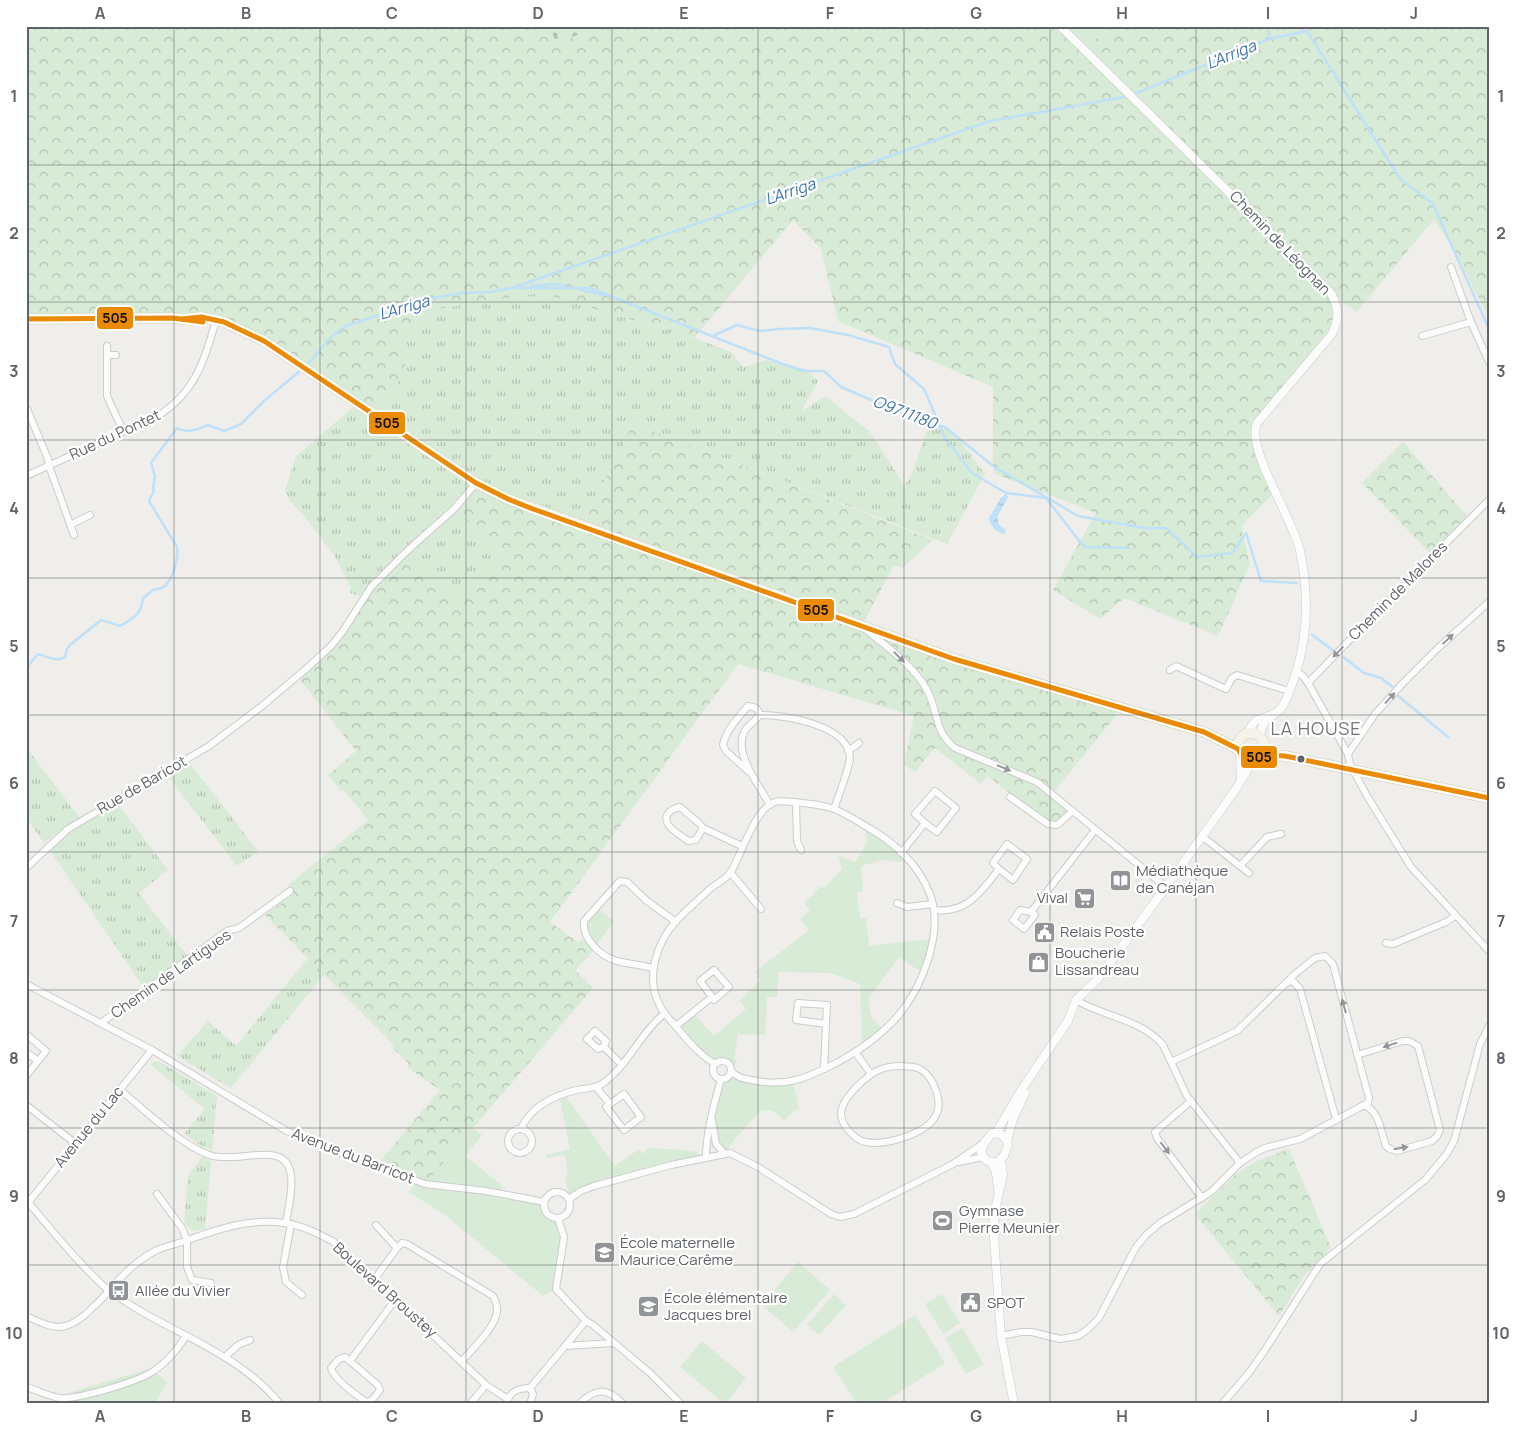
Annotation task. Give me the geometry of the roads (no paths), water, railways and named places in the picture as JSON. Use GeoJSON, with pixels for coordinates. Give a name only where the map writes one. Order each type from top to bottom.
{"type":"FeatureCollection","features":[{"type":"Feature","properties":{"kind":"main road"},"geometry":{"type":"LineString","coordinates":[[26,319],[193,317],[209,318],[224,322],[264,342],[476,483],[533,509],[954,659],[1204,732],[1243,735],[1255,733],[1285,756]]}},
{"type":"Feature","properties":{"kind":"main road"},"geometry":{"type":"LineString","coordinates":[[182,318],[244,332]]}},
{"type":"Feature","properties":{"kind":"main road"},"geometry":{"type":"LineString","coordinates":[[1204,732],[1238,751],[1244,758],[1269,754],[1285,756],[1489,798]]}},
{"type":"Feature","properties":{"kind":"main road"},"geometry":{"type":"LineString","coordinates":[[1238,751],[1243,735]]}},
{"type":"Feature","properties":{"kind":"main road"},"geometry":{"type":"LineString","coordinates":[[1257,757],[1264,748],[1262,740]]}},
{"type":"Feature","properties":{"kind":"street","name":"Chemin de Léognan"},"geometry":{"type":"LineString","coordinates":[[1060,26],[1331,293],[1336,303],[1338,317],[1332,334],[1257,423],[1254,434],[1255,442],[1275,492],[1295,534],[1300,552],[1306,623],[1303,647],[1289,692],[1283,705],[1264,723],[1262,740]]}},
{"type":"Feature","properties":{"kind":"street"},"geometry":{"type":"LineString","coordinates":[[1451,267],[1471,322],[1489,362]]}},
{"type":"Feature","properties":{"kind":"street"},"geometry":{"type":"LineString","coordinates":[[1422,336],[1471,322]]}},
{"type":"Feature","properties":{"kind":"street","name":"Rue du Pontet"},"geometry":{"type":"LineString","coordinates":[[26,476],[156,417],[172,406],[197,376],[215,324]]}},
{"type":"Feature","properties":{"kind":"street"},"geometry":{"type":"LineString","coordinates":[[107,346],[107,396],[123,431]]}},
{"type":"Feature","properties":{"kind":"street"},"geometry":{"type":"LineString","coordinates":[[107,355],[116,354]]}},
{"type":"Feature","properties":{"kind":"street"},"geometry":{"type":"LineString","coordinates":[[28,409],[29,421],[48,458],[49,466],[74,535]]}},
{"type":"Feature","properties":{"kind":"street","name":"Rue de Baricot"},"geometry":{"type":"LineString","coordinates":[[26,868],[68,829],[209,746],[262,706],[326,650],[343,631],[370,587],[406,551],[455,508],[476,483]]}},
{"type":"Feature","properties":{"kind":"street","name":"Chemin de Malores"},"geometry":{"type":"LineString","coordinates":[[1308,683],[1374,614],[1489,500]]}},
{"type":"Feature","properties":{"kind":"street"},"geometry":{"type":"LineString","coordinates":[[70,525],[90,515]]}},
{"type":"Feature","properties":{"kind":"street"},"geometry":{"type":"LineString","coordinates":[[1348,754],[1368,723],[1412,673],[1489,602]]}},
{"type":"Feature","properties":{"kind":"street"},"geometry":{"type":"LineString","coordinates":[[861,626],[892,651],[928,690],[942,735],[950,744],[955,748],[1037,782],[1166,887]]}},
{"type":"Feature","properties":{"kind":"street"},"geometry":{"type":"LineString","coordinates":[[1170,670],[1176,666],[1226,689],[1232,678],[1237,675],[1289,692]]}},
{"type":"Feature","properties":{"kind":"street"},"geometry":{"type":"LineString","coordinates":[[1296,672],[1302,675],[1308,683],[1348,754],[1350,764],[1367,796],[1411,867],[1489,951]]}},
{"type":"Feature","properties":{"kind":"street"},"geometry":{"type":"LineString","coordinates":[[751,773],[726,751],[723,745],[734,723],[748,706],[759,710],[760,715]]}},
{"type":"Feature","properties":{"kind":"street"},"geometry":{"type":"LineString","coordinates":[[1243,735],[1255,721],[1275,714]]}},
{"type":"Feature","properties":{"kind":"street"},"geometry":{"type":"LineString","coordinates":[[770,804],[744,758],[742,742],[747,728],[760,715],[789,717],[818,725],[844,744],[850,758],[834,809]]}},
{"type":"Feature","properties":{"kind":"street"},"geometry":{"type":"LineString","coordinates":[[848,751],[859,743]]}},
{"type":"Feature","properties":{"kind":"street"},"geometry":{"type":"LineString","coordinates":[[1238,751],[1241,782]]}},
{"type":"Feature","properties":{"kind":"street"},"geometry":{"type":"LineString","coordinates":[[996,1133],[1022,1089],[1068,1021],[1076,1000],[1097,980],[1203,836],[1257,757]]}},
{"type":"Feature","properties":{"kind":"street"},"geometry":{"type":"LineString","coordinates":[[935,791],[956,808],[937,832],[926,823],[915,814],[935,791]]}},
{"type":"Feature","properties":{"kind":"street"},"geometry":{"type":"LineString","coordinates":[[1010,797],[1048,824],[1057,826],[1073,811]]}},
{"type":"Feature","properties":{"kind":"street"},"geometry":{"type":"LineString","coordinates":[[715,1064],[697,1050],[664,1014],[656,997],[653,968],[664,940],[676,922],[730,872],[742,846],[770,804],[777,801],[796,802],[834,809],[892,843],[912,864],[925,882],[933,907],[930,952],[919,983],[898,1016],[884,1030],[855,1052],[824,1069],[793,1082],[776,1084],[736,1077],[729,1064],[725,1061],[715,1064],[713,1072],[716,1077],[721,1079],[726,1078],[731,1070]]}},
{"type":"Feature","properties":{"kind":"street"},"geometry":{"type":"LineString","coordinates":[[796,802],[797,841],[801,850]]}},
{"type":"Feature","properties":{"kind":"street"},"geometry":{"type":"LineString","coordinates":[[703,828],[696,840],[692,842],[668,826],[666,820],[673,808],[680,807],[703,828],[742,846]]}},
{"type":"Feature","properties":{"kind":"street"},"geometry":{"type":"LineString","coordinates":[[902,853],[926,823]]}},
{"type":"Feature","properties":{"kind":"street"},"geometry":{"type":"LineString","coordinates":[[1032,912],[1095,830]]}},
{"type":"Feature","properties":{"kind":"street"},"geometry":{"type":"LineString","coordinates":[[1240,866],[1267,837],[1281,834]]}},
{"type":"Feature","properties":{"kind":"street"},"geometry":{"type":"LineString","coordinates":[[1203,836],[1248,873]]}},
{"type":"Feature","properties":{"kind":"street"},"geometry":{"type":"LineString","coordinates":[[1007,844],[1027,859],[1013,880],[999,868],[993,863],[1007,844]]}},
{"type":"Feature","properties":{"kind":"street"},"geometry":{"type":"LineString","coordinates":[[897,903],[907,907],[933,907],[949,910],[964,907],[977,895],[999,868]]}},
{"type":"Feature","properties":{"kind":"street"},"geometry":{"type":"LineString","coordinates":[[730,872],[761,909]]}},
{"type":"Feature","properties":{"kind":"street"},"geometry":{"type":"LineString","coordinates":[[653,968],[617,961],[604,955],[587,938],[583,928],[584,921],[620,881],[627,882],[647,901],[676,922]]}},
{"type":"Feature","properties":{"kind":"street","name":"Chemin de Lartigues"},"geometry":{"type":"LineString","coordinates":[[101,1023],[227,931],[239,928],[290,891]]}},
{"type":"Feature","properties":{"kind":"street"},"geometry":{"type":"LineString","coordinates":[[1386,943],[1393,944],[1446,922],[1455,916]]}},
{"type":"Feature","properties":{"kind":"street"},"geometry":{"type":"LineString","coordinates":[[1001,1336],[1032,1332],[1060,1339],[1078,1336],[1099,1318],[1136,1247],[1160,1223],[1211,1192],[1240,1163],[1265,1148],[1300,1139],[1368,1103],[1369,1098],[1332,964],[1325,956],[1315,958],[1237,1031],[1171,1062]]}},
{"type":"Feature","properties":{"kind":"street"},"geometry":{"type":"LineString","coordinates":[[714,970],[729,987],[714,1000],[712,996],[700,981],[714,970]]}},
{"type":"Feature","properties":{"kind":"street"},"geometry":{"type":"LineString","coordinates":[[1288,982],[1293,981],[1300,989],[1336,1119]]}},
{"type":"Feature","properties":{"kind":"street","name":"Avenue du Barricot"},"geometry":{"type":"LineString","coordinates":[[26,984],[152,1050],[285,1130],[308,1141],[425,1184],[544,1202]]}},
{"type":"Feature","properties":{"kind":"street"},"geometry":{"type":"LineString","coordinates":[[676,1026],[712,996]]}},
{"type":"Feature","properties":{"kind":"street"},"geometry":{"type":"LineString","coordinates":[[1076,1000],[1084,1005],[1135,1024],[1150,1033],[1163,1045],[1181,1086],[1191,1102],[1240,1163]]}},
{"type":"Feature","properties":{"kind":"street"},"geometry":{"type":"LineString","coordinates":[[824,1069],[827,1005],[798,1003],[796,1020],[826,1024]]}},
{"type":"Feature","properties":{"kind":"street"},"geometry":{"type":"LineString","coordinates":[[521,1129],[528,1115],[548,1101],[569,1092],[596,1087],[609,1077],[647,1031],[664,1014]]}},
{"type":"Feature","properties":{"kind":"street"},"geometry":{"type":"LineString","coordinates":[[1222,1404],[1248,1374],[1265,1350],[1320,1264],[1425,1180],[1446,1155],[1454,1141],[1480,1044],[1489,1026]]}},
{"type":"Feature","properties":{"kind":"street"},"geometry":{"type":"LineString","coordinates":[[26,1034],[46,1051],[26,1076]]}},
{"type":"Feature","properties":{"kind":"street"},"geometry":{"type":"LineString","coordinates":[[1357,1055],[1403,1041],[1409,1041],[1418,1046],[1440,1130],[1432,1141],[1396,1151],[1386,1146],[1374,1111],[1370,1107],[1363,1105]]}},
{"type":"Feature","properties":{"kind":"street"},"geometry":{"type":"LineString","coordinates":[[604,1047],[621,1064]]}},
{"type":"Feature","properties":{"kind":"street","name":"Avenue du Lac"},"geometry":{"type":"LineString","coordinates":[[27,1203],[152,1050]]}},
{"type":"Feature","properties":{"kind":"street"},"geometry":{"type":"LineString","coordinates":[[26,1052],[38,1062]]}},
{"type":"Feature","properties":{"kind":"street"},"geometry":{"type":"LineString","coordinates":[[855,1052],[871,1074]]}},
{"type":"Feature","properties":{"kind":"street"},"geometry":{"type":"LineString","coordinates":[[1014,1404],[1001,1336],[994,1214],[1003,1175],[1001,1160],[1007,1149],[1007,1141],[1013,1119],[1046,1054]]}},
{"type":"Feature","properties":{"kind":"street"},"geometry":{"type":"LineString","coordinates":[[901,1066],[920,1069],[930,1078],[934,1088],[938,1110],[934,1118],[918,1132],[895,1140],[876,1143],[858,1139],[844,1124],[842,1108],[847,1099],[871,1074],[890,1067],[901,1066]]}},
{"type":"Feature","properties":{"kind":"street"},"geometry":{"type":"LineString","coordinates":[[706,1158],[707,1133],[712,1120],[721,1079]]}},
{"type":"Feature","properties":{"kind":"street"},"geometry":{"type":"LineString","coordinates":[[596,1087],[610,1104]]}},
{"type":"Feature","properties":{"kind":"street"},"geometry":{"type":"LineString","coordinates":[[119,1089],[196,1149],[212,1157],[272,1155],[282,1157],[289,1164],[292,1176],[289,1223],[283,1267],[286,1282],[302,1295]]}},
{"type":"Feature","properties":{"kind":"street"},"geometry":{"type":"LineString","coordinates":[[624,1094],[641,1117],[624,1130],[606,1107],[610,1104],[624,1094]]}},
{"type":"Feature","properties":{"kind":"street"},"geometry":{"type":"LineString","coordinates":[[1191,1102],[1155,1132],[1157,1138],[1202,1198]]}},
{"type":"Feature","properties":{"kind":"street"},"geometry":{"type":"LineString","coordinates":[[26,1104],[76,1144]]}},
{"type":"Feature","properties":{"kind":"street"},"geometry":{"type":"LineString","coordinates":[[712,1120],[716,1144],[725,1154]]}},
{"type":"Feature","properties":{"kind":"street"},"geometry":{"type":"LineString","coordinates":[[998,1191],[996,1173],[992,1163],[983,1157],[981,1150],[989,1135],[1001,1134],[1007,1141]]}},
{"type":"Feature","properties":{"kind":"street"},"geometry":{"type":"LineString","coordinates":[[569,1199],[581,1191],[594,1186],[671,1165],[730,1153],[758,1167],[823,1209],[840,1217],[854,1214],[953,1164],[985,1142]]}},
{"type":"Feature","properties":{"kind":"street"},"geometry":{"type":"LineString","coordinates":[[953,1164],[983,1157]]}},
{"type":"Feature","properties":{"kind":"street"},"geometry":{"type":"LineString","coordinates":[[992,1163],[1001,1160]]}},
{"type":"Feature","properties":{"kind":"street"},"geometry":{"type":"LineString","coordinates":[[555,1191],[563,1193],[569,1199],[568,1211],[562,1217],[554,1217],[547,1213],[544,1202],[548,1195],[555,1191]]}},
{"type":"Feature","properties":{"kind":"street"},"geometry":{"type":"LineString","coordinates":[[157,1194],[182,1228],[187,1240],[187,1267],[192,1280],[211,1283]]}},
{"type":"Feature","properties":{"kind":"street"},"geometry":{"type":"LineString","coordinates":[[27,1203],[92,1276],[109,1291],[226,1357],[260,1382],[280,1404]]}},
{"type":"Feature","properties":{"kind":"street"},"geometry":{"type":"LineString","coordinates":[[558,1218],[564,1237],[556,1290],[586,1322],[593,1325],[650,1373],[681,1404]]}},
{"type":"Feature","properties":{"kind":"street","name":"Boulevard Broustey"},"geometry":{"type":"LineString","coordinates":[[26,1316],[53,1326],[72,1325],[101,1300],[128,1269],[155,1251],[201,1234],[265,1221],[289,1223],[334,1242],[486,1385],[507,1402],[516,1391],[530,1388],[586,1322]]}},
{"type":"Feature","properties":{"kind":"street"},"geometry":{"type":"LineString","coordinates":[[376,1225],[397,1248]]}},
{"type":"Feature","properties":{"kind":"street"},"geometry":{"type":"LineString","coordinates":[[374,1280],[402,1243],[493,1296],[497,1312],[495,1319],[462,1361]]}},
{"type":"Feature","properties":{"kind":"street"},"geometry":{"type":"LineString","coordinates":[[350,1361],[396,1300]]}},
{"type":"Feature","properties":{"kind":"street"},"geometry":{"type":"LineString","coordinates":[[26,1386],[54,1396],[68,1398],[86,1395],[149,1374],[163,1364],[186,1336]]}},
{"type":"Feature","properties":{"kind":"street"},"geometry":{"type":"LineString","coordinates":[[226,1357],[238,1345],[250,1340]]}},
{"type":"Feature","properties":{"kind":"street"},"geometry":{"type":"LineString","coordinates":[[565,1346],[614,1343]]}},
{"type":"Feature","properties":{"kind":"street"},"geometry":{"type":"LineString","coordinates":[[339,1358],[345,1358],[350,1361],[378,1385],[380,1390],[372,1400],[366,1402],[360,1398],[332,1374],[331,1368],[339,1358]]}},
{"type":"Feature","properties":{"kind":"street"},"geometry":{"type":"LineString","coordinates":[[470,1404],[486,1385]]}},
{"type":"Feature","properties":{"kind":"street"},"geometry":{"type":"LineString","coordinates":[[530,1388],[533,1394],[530,1404]]}},
{"type":"Feature","properties":{"kind":"street"},"geometry":{"type":"LineString","coordinates":[[579,1404],[590,1394],[603,1391],[612,1394],[623,1404]]}},
{"type":"Feature","properties":{"kind":"street"},"geometry":{"type":"LineString","coordinates":[[355,1404],[360,1398]]}},
{"type":"Feature","properties":{"kind":"water"},"geometry":{"type":"Polygon","coordinates":[[[1006,494],[1008,497],[997,517],[999,525],[1006,530],[1005,534],[994,529],[989,518],[1001,498],[1006,494]]]}},
{"type":"Feature","properties":{"kind":"waterway"},"geometry":{"type":"LineString","coordinates":[[1268,26],[1269,39]]}},
{"type":"Feature","properties":{"kind":"waterway","name":"L'Arriga"},"geometry":{"type":"LineString","coordinates":[[1037,113],[1129,96],[1269,39],[1307,31],[1400,179],[1432,203]]}},
{"type":"Feature","properties":{"kind":"waterway","name":"L'Arriga"},"geometry":{"type":"LineString","coordinates":[[307,365],[332,336],[346,326],[414,301],[512,288],[990,121],[1035,113]]}},
{"type":"Feature","properties":{"kind":"waterway","name":"L'Arriga"},"geometry":{"type":"LineString","coordinates":[[1433,204],[1489,329]]}},
{"type":"Feature","properties":{"kind":"waterway","name":"O9711180"},"geometry":{"type":"LineString","coordinates":[[531,286],[556,284],[565,286]]}},
{"type":"Feature","properties":{"kind":"waterway","name":"O9711180"},"geometry":{"type":"LineString","coordinates":[[516,288],[590,288],[780,363],[804,371],[824,371],[841,387],[919,420],[945,427],[993,466],[1078,516],[1144,528],[1166,528],[1197,557],[1232,553],[1246,533],[1261,581],[1297,583]]}},
{"type":"Feature","properties":{"kind":"waterway","name":"O9711180"},"geometry":{"type":"LineString","coordinates":[[578,289],[604,295]]}},
{"type":"Feature","properties":{"kind":"waterway"},"geometry":{"type":"LineString","coordinates":[[715,335],[737,325],[759,331],[810,328],[848,335],[889,347],[895,364],[924,389],[945,438],[972,473],[1006,493],[1046,498],[1084,547],[1129,548]]}},
{"type":"Feature","properties":{"kind":"waterway","name":"L'Arriga"},"geometry":{"type":"LineString","coordinates":[[26,668],[38,654],[62,659],[65,657],[70,645],[101,620],[120,626],[129,621],[139,612],[143,598],[153,590],[164,587],[168,582],[176,562],[177,547],[149,501],[154,491],[155,476],[151,463],[177,428],[189,431],[208,425],[224,431],[241,424],[264,401],[301,370]]}},
{"type":"Feature","properties":{"kind":"waterway","name":"O9711180"},"geometry":{"type":"LineString","coordinates":[[1312,635],[1334,651]]}},
{"type":"Feature","properties":{"kind":"waterway","name":"O9711180"},"geometry":{"type":"LineString","coordinates":[[1343,657],[1364,673],[1381,678],[1394,688]]}},
{"type":"Feature","properties":{"kind":"waterway","name":"O9711180"},"geometry":{"type":"LineString","coordinates":[[1397,695],[1448,737]]}},
{"type":"Feature","properties":{"kind":"place","name":"Médiathèque de Canéjan"},"geometry":{"type":"Point","coordinates":[1120,880]}},
{"type":"Feature","properties":{"kind":"place","name":"Vival"},"geometry":{"type":"Point","coordinates":[1084,898]}},
{"type":"Feature","properties":{"kind":"place","name":"Relais Poste"},"geometry":{"type":"Point","coordinates":[1044,932]}},
{"type":"Feature","properties":{"kind":"place","name":"Boucherie Lissandreau"},"geometry":{"type":"Point","coordinates":[1039,962]}},
{"type":"Feature","properties":{"kind":"place","name":"Gymnase Pierre Meunier"},"geometry":{"type":"Point","coordinates":[943,1220]}},
{"type":"Feature","properties":{"kind":"place","name":"École maternelle Maurice Carême"},"geometry":{"type":"Point","coordinates":[604,1252]}},
{"type":"Feature","properties":{"kind":"place","name":"Allée du Vivier"},"geometry":{"type":"Point","coordinates":[119,1291]}},
{"type":"Feature","properties":{"kind":"place","name":"SPOT"},"geometry":{"type":"Point","coordinates":[971,1303]}},
{"type":"Feature","properties":{"kind":"place","name":"École élémentaire Jacques brel"},"geometry":{"type":"Point","coordinates":[648,1307]}},
{"type":"Feature","properties":{"kind":"district","name":"LA HOUSE"},"geometry":{"type":"Point","coordinates":[1316,729]}}]}
